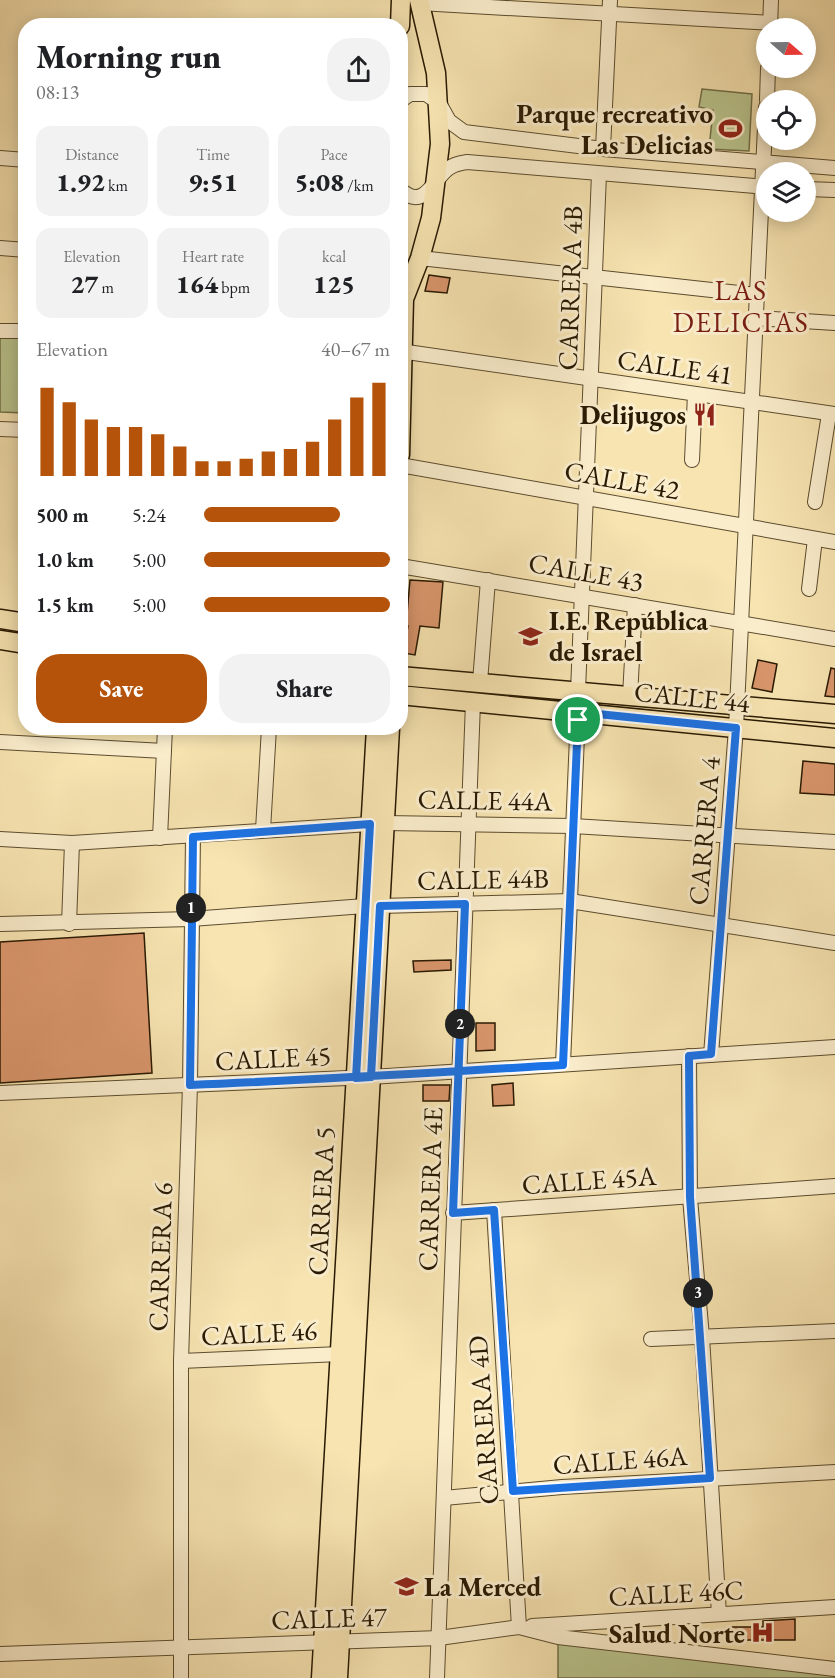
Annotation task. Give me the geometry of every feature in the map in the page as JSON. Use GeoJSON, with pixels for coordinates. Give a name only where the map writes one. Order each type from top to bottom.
{"type":"FeatureCollection","features":[{"type":"Feature","properties":{"kind":"main road"},"geometry":{"type":"LineString","coordinates":[[404,18],[413,1]]}},
{"type":"Feature","properties":{"kind":"main road"},"geometry":{"type":"LineString","coordinates":[[408,289],[420,258],[431,218],[437,180],[440,104],[431,44],[413,1]]}},
{"type":"Feature","properties":{"kind":"main road"},"geometry":{"type":"LineString","coordinates":[[0,619],[18,622]]}},
{"type":"Feature","properties":{"kind":"main road"},"geometry":{"type":"LineString","coordinates":[[0,640],[18,643]]}},
{"type":"Feature","properties":{"kind":"main road","name":"CALLE 44"},"geometry":{"type":"LineString","coordinates":[[408,677],[835,714]]}},
{"type":"Feature","properties":{"kind":"main road","name":"CALLE 44"},"geometry":{"type":"LineString","coordinates":[[408,696],[835,738]]}},
{"type":"Feature","properties":{"kind":"main road","name":"CARRERA 5"},"geometry":{"type":"LineString","coordinates":[[321,1678],[331,1642],[373,906],[377,824],[376,735]]}},
{"type":"Feature","properties":{"kind":"main road","name":"CARRERA 5"},"geometry":{"type":"LineString","coordinates":[[377,824],[389,735]]}},
{"type":"Feature","properties":{"kind":"main road","name":"CARRERA 5"},"geometry":{"type":"LineString","coordinates":[[338,1678],[331,1642],[340,1354],[363,1078]]}},
{"type":"Feature","properties":{"kind":"street"},"geometry":{"type":"LineString","coordinates":[[603,149],[610,0]]}},
{"type":"Feature","properties":{"kind":"street"},"geometry":{"type":"LineString","coordinates":[[771,0],[771,18]]}},
{"type":"Feature","properties":{"kind":"street"},"geometry":{"type":"LineString","coordinates":[[413,1],[756,25]]}},
{"type":"Feature","properties":{"kind":"street"},"geometry":{"type":"LineString","coordinates":[[408,95],[418,92],[426,94],[440,104],[449,121],[464,132],[603,149],[756,163]]}},
{"type":"Feature","properties":{"kind":"street"},"geometry":{"type":"LineString","coordinates":[[0,158],[18,159]]}},
{"type":"Feature","properties":{"kind":"street"},"geometry":{"type":"LineString","coordinates":[[408,193],[413,196],[423,195],[432,189],[448,168],[467,162],[756,185]]}},
{"type":"Feature","properties":{"kind":"street"},"geometry":{"type":"LineString","coordinates":[[816,167],[835,168]]}},
{"type":"Feature","properties":{"kind":"street","name":"CARRERA 4B"},"geometry":{"type":"LineString","coordinates":[[578,692],[598,174]]}},
{"type":"Feature","properties":{"kind":"street"},"geometry":{"type":"LineString","coordinates":[[816,189],[835,190]]}},
{"type":"Feature","properties":{"kind":"street","name":"CARRERA 4"},"geometry":{"type":"LineString","coordinates":[[711,1054],[736,728],[762,222]]}},
{"type":"Feature","properties":{"kind":"street"},"geometry":{"type":"LineString","coordinates":[[0,248],[18,249]]}},
{"type":"Feature","properties":{"kind":"street"},"geometry":{"type":"LineString","coordinates":[[420,258],[757,295]]}},
{"type":"Feature","properties":{"kind":"street"},"geometry":{"type":"LineString","coordinates":[[756,318],[835,322]]}},
{"type":"Feature","properties":{"kind":"street"},"geometry":{"type":"LineString","coordinates":[[0,331],[18,331]]}},
{"type":"Feature","properties":{"kind":"street","name":"CALLE 41"},"geometry":{"type":"LineString","coordinates":[[408,352],[832,414]]}},
{"type":"Feature","properties":{"kind":"street"},"geometry":{"type":"LineString","coordinates":[[692,460],[695,394]]}},
{"type":"Feature","properties":{"kind":"street"},"geometry":{"type":"LineString","coordinates":[[815,502],[832,414]]}},
{"type":"Feature","properties":{"kind":"street"},"geometry":{"type":"LineString","coordinates":[[0,429],[18,430]]}},
{"type":"Feature","properties":{"kind":"street","name":"CALLE 42"},"geometry":{"type":"LineString","coordinates":[[408,466],[835,542]]}},
{"type":"Feature","properties":{"kind":"street"},"geometry":{"type":"LineString","coordinates":[[809,589],[815,539]]}},
{"type":"Feature","properties":{"kind":"street","name":"CALLE 43"},"geometry":{"type":"LineString","coordinates":[[408,567],[835,639]]}},
{"type":"Feature","properties":{"kind":"street"},"geometry":{"type":"LineString","coordinates":[[480,682],[488,580]]}},
{"type":"Feature","properties":{"kind":"street"},"geometry":{"type":"LineString","coordinates":[[630,696],[635,605]]}},
{"type":"Feature","properties":{"kind":"street","name":"CARRERA 4E"},"geometry":{"type":"LineString","coordinates":[[437,1678],[473,702]]}},
{"type":"Feature","properties":{"kind":"street"},"geometry":{"type":"LineString","coordinates":[[563,1065],[578,712]]}},
{"type":"Feature","properties":{"kind":"street"},"geometry":{"type":"LineString","coordinates":[[160,837],[165,735]]}},
{"type":"Feature","properties":{"kind":"street"},"geometry":{"type":"LineString","coordinates":[[263,830],[269,735]]}},
{"type":"Feature","properties":{"kind":"street"},"geometry":{"type":"LineString","coordinates":[[0,742],[164,750]]}},
{"type":"Feature","properties":{"kind":"street","name":"CALLE 44A"},"geometry":{"type":"LineString","coordinates":[[0,839],[72,843],[377,824],[468,824],[573,826],[835,842]]}},
{"type":"Feature","properties":{"kind":"street","name":"CARRERA 6"},"geometry":{"type":"LineString","coordinates":[[181,1678],[181,1361],[190,1085],[193,837]]}},
{"type":"Feature","properties":{"kind":"street"},"geometry":{"type":"LineString","coordinates":[[69,924],[72,843]]}},
{"type":"Feature","properties":{"kind":"street","name":"CALLE 44B"},"geometry":{"type":"LineString","coordinates":[[0,924],[69,924],[191,919],[373,906],[570,901],[835,943]]}},
{"type":"Feature","properties":{"kind":"street","name":"CALLE 45"},"geometry":{"type":"LineString","coordinates":[[0,1093],[363,1078],[835,1047]]}},
{"type":"Feature","properties":{"kind":"street"},"geometry":{"type":"LineString","coordinates":[[689,1056],[690,1197],[702,1337],[719,1614]]}},
{"type":"Feature","properties":{"kind":"street","name":"CALLE 45A"},"geometry":{"type":"LineString","coordinates":[[453,1213],[835,1186]]}},
{"type":"Feature","properties":{"kind":"street","name":"CARRERA 4D"},"geometry":{"type":"LineString","coordinates":[[494,1210],[513,1491],[519,1627]]}},
{"type":"Feature","properties":{"kind":"street"},"geometry":{"type":"LineString","coordinates":[[651,1339],[835,1331]]}},
{"type":"Feature","properties":{"kind":"street","name":"CALLE 46"},"geometry":{"type":"LineString","coordinates":[[181,1361],[340,1354]]}},
{"type":"Feature","properties":{"kind":"street","name":"CALLE 46A"},"geometry":{"type":"LineString","coordinates":[[444,1498],[513,1491],[835,1472]]}},
{"type":"Feature","properties":{"kind":"street","name":"CALLE 46C"},"geometry":{"type":"LineString","coordinates":[[519,1627],[835,1607]]}},
{"type":"Feature","properties":{"kind":"street","name":"CALLE 47"},"geometry":{"type":"LineString","coordinates":[[0,1654],[439,1638],[519,1627],[558,1638],[835,1669]]}},
{"type":"Feature","properties":{"kind":"green space","name":"Parque recreativo Las Delicias"},"geometry":{"type":"Polygon","coordinates":[[[702,89],[752,94],[749,151],[709,149],[713,110],[699,107],[702,89]]]}},
{"type":"Feature","properties":{"kind":"green space"},"geometry":{"type":"Polygon","coordinates":[[[0,334],[18,335],[18,413],[0,412],[0,334]]]}},
{"type":"Feature","properties":{"kind":"green space"},"geometry":{"type":"Polygon","coordinates":[[[558,1637],[835,1669],[835,1678],[558,1678],[558,1637]]]}},
{"type":"Feature","properties":{"kind":"building"},"geometry":{"type":"Polygon","coordinates":[[[429,275],[450,278],[447,293],[425,291],[429,275]]]}},
{"type":"Feature","properties":{"kind":"building"},"geometry":{"type":"Polygon","coordinates":[[[410,580],[443,582],[439,628],[420,626],[415,655],[408,654],[410,580]]]}},
{"type":"Feature","properties":{"kind":"building"},"geometry":{"type":"Polygon","coordinates":[[[758,660],[777,664],[772,692],[752,688],[758,660]]]}},
{"type":"Feature","properties":{"kind":"building"},"geometry":{"type":"Polygon","coordinates":[[[831,668],[835,669],[835,697],[825,696],[831,668]]]}},
{"type":"Feature","properties":{"kind":"building"},"geometry":{"type":"Polygon","coordinates":[[[803,761],[835,764],[835,795],[800,793],[803,761]]]}},
{"type":"Feature","properties":{"kind":"building"},"geometry":{"type":"Polygon","coordinates":[[[144,933],[152,1073],[0,1083],[0,942],[144,933]]]}},
{"type":"Feature","properties":{"kind":"building"},"geometry":{"type":"Polygon","coordinates":[[[451,960],[451,970],[414,972],[413,961],[451,960]]]}},
{"type":"Feature","properties":{"kind":"building"},"geometry":{"type":"Polygon","coordinates":[[[476,1023],[495,1023],[495,1050],[476,1051],[476,1023]]]}},
{"type":"Feature","properties":{"kind":"building"},"geometry":{"type":"Polygon","coordinates":[[[513,1083],[514,1105],[493,1106],[492,1085],[513,1083]]]}},
{"type":"Feature","properties":{"kind":"building"},"geometry":{"type":"Polygon","coordinates":[[[423,1085],[450,1085],[449,1101],[423,1101],[423,1085]]]}},
{"type":"Feature","properties":{"kind":"building","name":"Salud Norte"},"geometry":{"type":"Polygon","coordinates":[[[795,1619],[795,1640],[731,1640],[731,1627],[763,1627],[763,1621],[795,1619]]]}},
{"type":"Feature","properties":{"kind":"place","name":"Parque recreativo Las Delicias"},"geometry":{"type":"Point","coordinates":[731,129]}},
{"type":"Feature","properties":{"kind":"place","name":"Delijugos"},"geometry":{"type":"Point","coordinates":[704,414]}},
{"type":"Feature","properties":{"kind":"place","name":"I.E. República de Israel"},"geometry":{"type":"Point","coordinates":[531,636]}},
{"type":"Feature","properties":{"kind":"place","name":"La Merced"},"geometry":{"type":"Point","coordinates":[406,1586]}},
{"type":"Feature","properties":{"kind":"place","name":"Salud Norte"},"geometry":{"type":"Point","coordinates":[763,1633]}},
{"type":"Feature","properties":{"kind":"district","name":"LAS DELICIAS"},"geometry":{"type":"Point","coordinates":[741,306]}},
{"type":"Feature","properties":{"kind":"route"},"geometry":{"type":"LineString","coordinates":[[578,720],[563,1065],[459,1071],[371,1077],[190,1085],[193,837],[263,830],[370,824],[356,1078],[371,1077],[380,906],[465,904],[459,1071],[453,1213],[494,1210],[513,1491],[710,1478],[702,1337],[690,1197],[689,1056],[711,1054],[736,728],[578,712],[578,720]]}}]}
